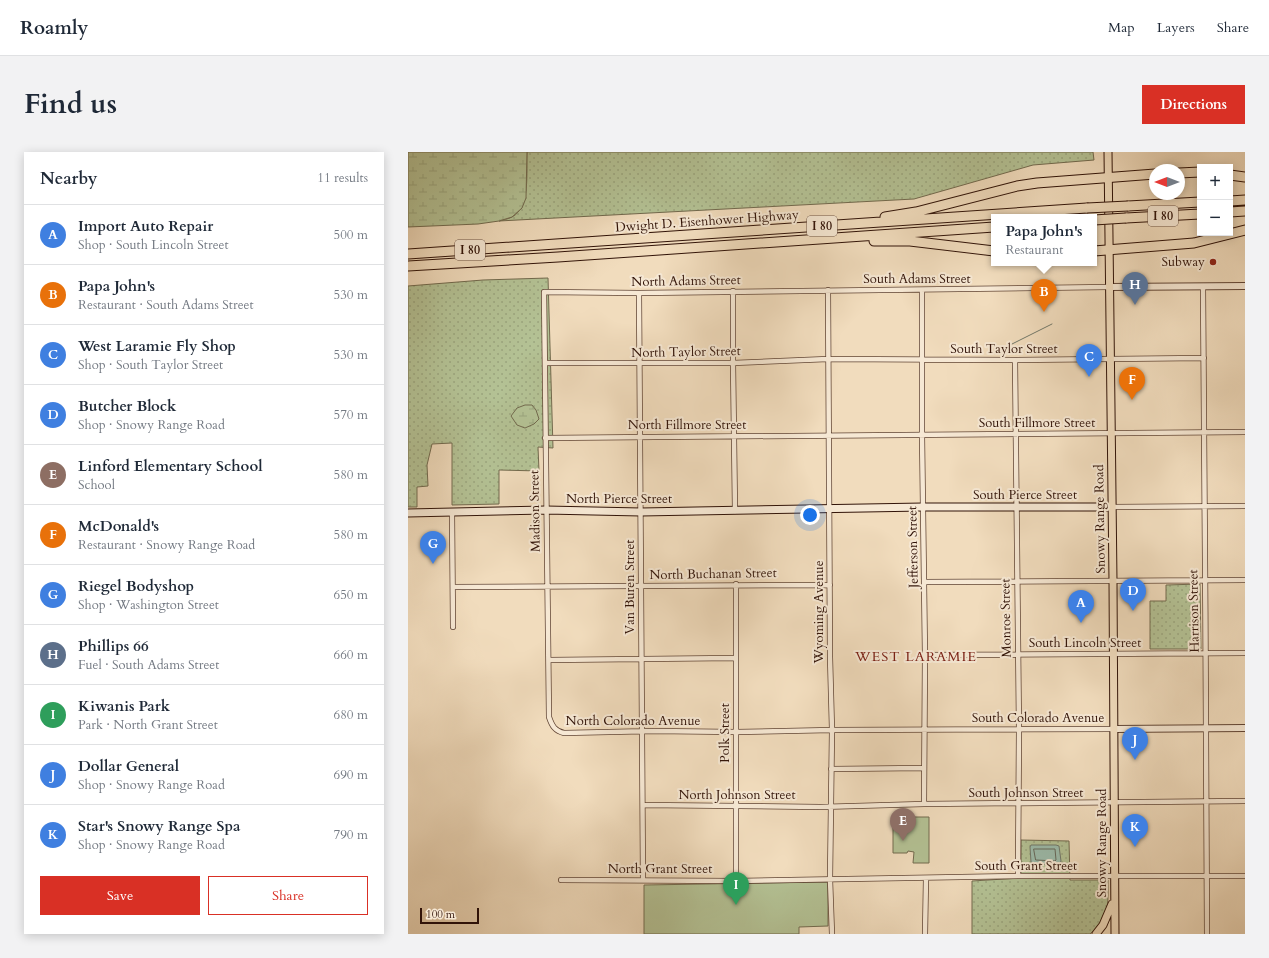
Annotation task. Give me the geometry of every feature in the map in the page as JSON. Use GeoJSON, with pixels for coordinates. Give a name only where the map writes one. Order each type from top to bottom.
{"type":"FeatureCollection","features":[{"type":"Feature","properties":{"kind":"highway"},"geometry":{"type":"LineString","coordinates":[[1185,173],[1197,172]]}},
{"type":"Feature","properties":{"kind":"highway"},"geometry":{"type":"LineString","coordinates":[[771,229],[916,212],[1037,182],[1149,174]]}},
{"type":"Feature","properties":{"kind":"highway"},"geometry":{"type":"LineString","coordinates":[[1233,175],[1245,177]]}},
{"type":"Feature","properties":{"kind":"highway"},"geometry":{"type":"LineString","coordinates":[[1233,200],[1245,200]]}},
{"type":"Feature","properties":{"kind":"highway","name":"Dwight D. Eisenhower Highway"},"geometry":{"type":"LineString","coordinates":[[997,214],[1197,202]]}},
{"type":"Feature","properties":{"kind":"highway"},"geometry":{"type":"LineString","coordinates":[[1233,212],[1245,211]]}},
{"type":"Feature","properties":{"kind":"highway","name":"Dwight D. Eisenhower Highway"},"geometry":{"type":"LineString","coordinates":[[408,254],[991,214]]}},
{"type":"Feature","properties":{"kind":"highway","name":"I 80"},"geometry":{"type":"LineString","coordinates":[[1097,220],[1197,214]]}},
{"type":"Feature","properties":{"kind":"highway","name":"Dwight D. Eisenhower Highway"},"geometry":{"type":"LineString","coordinates":[[408,266],[991,227]]}},
{"type":"Feature","properties":{"kind":"highway"},"geometry":{"type":"LineString","coordinates":[[1097,251],[1194,243],[1245,230]]}},
{"type":"Feature","properties":{"kind":"highway"},"geometry":{"type":"LineString","coordinates":[[794,240],[910,241],[991,252]]}},
{"type":"Feature","properties":{"kind":"main road","name":"Snowy Range Road"},"geometry":{"type":"LineString","coordinates":[[1108,152],[1113,581],[1114,934]]}},
{"type":"Feature","properties":{"kind":"main road","name":"South Pierce Street"},"geometry":{"type":"LineString","coordinates":[[830,510],[923,507],[1112,507]]}},
{"type":"Feature","properties":{"kind":"main road","name":"North Pierce Street"},"geometry":{"type":"LineString","coordinates":[[408,513],[546,510],[641,512],[830,510]]}},
{"type":"Feature","properties":{"kind":"main road"},"geometry":{"type":"LineString","coordinates":[[1096,934],[1103,925],[1114,900]]}},
{"type":"Feature","properties":{"kind":"street","name":"South Adams Street"},"geometry":{"type":"LineString","coordinates":[[828,290],[1245,286]]}},
{"type":"Feature","properties":{"kind":"street","name":"Harrison Street"},"geometry":{"type":"LineString","coordinates":[[1203,287],[1207,801],[1206,934]]}},
{"type":"Feature","properties":{"kind":"street","name":"North Adams Street"},"geometry":{"type":"LineString","coordinates":[[544,292],[640,293],[828,290]]}},
{"type":"Feature","properties":{"kind":"street","name":"Wyoming Avenue"},"geometry":{"type":"LineString","coordinates":[[828,290],[832,730],[830,879],[832,934]]}},
{"type":"Feature","properties":{"kind":"street","name":"Jefferson Street"},"geometry":{"type":"LineString","coordinates":[[922,290],[925,655],[924,804]]}},
{"type":"Feature","properties":{"kind":"street"},"geometry":{"type":"LineString","coordinates":[[733,291],[735,510]]}},
{"type":"Feature","properties":{"kind":"street","name":"Madison Street"},"geometry":{"type":"LineString","coordinates":[[544,292],[549,717],[554,729]]}},
{"type":"Feature","properties":{"kind":"street","name":"Van Buren Street"},"geometry":{"type":"LineString","coordinates":[[640,293],[643,880]]}},
{"type":"Feature","properties":{"kind":"street","name":"South Taylor Street"},"geometry":{"type":"LineString","coordinates":[[828,360],[1204,358]]}},
{"type":"Feature","properties":{"kind":"street","name":"North Taylor Street"},"geometry":{"type":"LineString","coordinates":[[545,363],[640,364],[828,360]]}},
{"type":"Feature","properties":{"kind":"street","name":"Monroe Street"},"geometry":{"type":"LineString","coordinates":[[1015,360],[1019,729],[1018,876]]}},
{"type":"Feature","properties":{"kind":"street","name":"South Fillmore Street"},"geometry":{"type":"LineString","coordinates":[[829,435],[1245,432]]}},
{"type":"Feature","properties":{"kind":"street","name":"North Fillmore Street"},"geometry":{"type":"LineString","coordinates":[[545,438],[829,435]]}},
{"type":"Feature","properties":{"kind":"street","name":"South Pierce Street"},"geometry":{"type":"LineString","coordinates":[[1112,507],[1245,506]]}},
{"type":"Feature","properties":{"kind":"street"},"geometry":{"type":"LineString","coordinates":[[452,513],[453,627]]}},
{"type":"Feature","properties":{"kind":"street"},"geometry":{"type":"LineString","coordinates":[[924,582],[1245,580]]}},
{"type":"Feature","properties":{"kind":"street","name":"North Buchanan Street"},"geometry":{"type":"LineString","coordinates":[[453,587],[736,584],[830,585]]}},
{"type":"Feature","properties":{"kind":"street","name":"Polk Street"},"geometry":{"type":"LineString","coordinates":[[736,584],[736,881]]}},
{"type":"Feature","properties":{"kind":"street","name":"South Lincoln Street"},"geometry":{"type":"LineString","coordinates":[[925,655],[1245,653]]}},
{"type":"Feature","properties":{"kind":"street"},"geometry":{"type":"LineString","coordinates":[[549,660],[735,658]]}},
{"type":"Feature","properties":{"kind":"street","name":"South Colorado Avenue"},"geometry":{"type":"LineString","coordinates":[[832,730],[925,731],[1245,728]]}},
{"type":"Feature","properties":{"kind":"street","name":"North Colorado Avenue"},"geometry":{"type":"LineString","coordinates":[[554,729],[564,733],[832,730]]}},
{"type":"Feature","properties":{"kind":"street"},"geometry":{"type":"LineString","coordinates":[[831,769],[924,768]]}},
{"type":"Feature","properties":{"kind":"street","name":"South Johnson Street"},"geometry":{"type":"LineString","coordinates":[[830,806],[1245,801]]}},
{"type":"Feature","properties":{"kind":"street","name":"North Johnson Street"},"geometry":{"type":"LineString","coordinates":[[643,805],[830,806]]}},
{"type":"Feature","properties":{"kind":"street","name":"South Grant Street"},"geometry":{"type":"LineString","coordinates":[[830,879],[1018,876],[1245,876]]}},
{"type":"Feature","properties":{"kind":"street"},"geometry":{"type":"LineString","coordinates":[[926,878],[926,934]]}},
{"type":"Feature","properties":{"kind":"street","name":"North Grant Street"},"geometry":{"type":"LineString","coordinates":[[561,880],[736,881],[830,879]]}},
{"type":"Feature","properties":{"kind":"green space"},"geometry":{"type":"Polygon","coordinates":[[[408,152],[527,152],[526,198],[522,208],[512,217],[499,221],[478,224],[408,227],[408,152]]]}},
{"type":"Feature","properties":{"kind":"green space"},"geometry":{"type":"Polygon","coordinates":[[[527,152],[1093,152],[1094,160],[1033,165],[914,199],[499,221],[512,217],[518,212],[522,205],[525,197],[527,178],[527,152]]]}},
{"type":"Feature","properties":{"kind":"green space"},"geometry":{"type":"Polygon","coordinates":[[[548,278],[553,448],[538,447],[539,471],[499,470],[499,504],[452,505],[452,443],[432,444],[427,465],[428,486],[417,487],[417,507],[408,507],[408,286],[483,280],[548,278]]]}},
{"type":"Feature","properties":{"kind":"green space"},"geometry":{"type":"Polygon","coordinates":[[[525,405],[532,405],[536,410],[539,419],[534,424],[525,428],[517,425],[511,416],[517,408],[525,405]]]}},
{"type":"Feature","properties":{"kind":"green space"},"geometry":{"type":"Polygon","coordinates":[[[1200,584],[1201,649],[1150,649],[1150,601],[1166,601],[1166,585],[1200,584]]]}},
{"type":"Feature","properties":{"kind":"green space"},"geometry":{"type":"Polygon","coordinates":[[[893,817],[929,817],[929,863],[913,863],[914,852],[908,851],[907,853],[893,853],[893,817]]]}},
{"type":"Feature","properties":{"kind":"green space"},"geometry":{"type":"Polygon","coordinates":[[[1021,840],[1069,841],[1070,880],[1108,880],[1108,904],[1106,910],[1097,927],[1090,934],[972,934],[972,881],[1021,878],[1021,840]]]}},
{"type":"Feature","properties":{"kind":"green space"},"geometry":{"type":"Polygon","coordinates":[[[828,882],[828,926],[799,927],[799,934],[644,934],[644,885],[828,882]]]}},
{"type":"Feature","properties":{"kind":"water"},"geometry":{"type":"Polygon","coordinates":[[[1031,845],[1059,846],[1061,861],[1059,865],[1034,864],[1031,862],[1031,845]]]}},
{"type":"Feature","properties":{"kind":"waterway"},"geometry":{"type":"LineString","coordinates":[[1004,348],[1052,324]]}},
{"type":"Feature","properties":{"kind":"place","name":"Subway"},"geometry":{"type":"Point","coordinates":[1213,262]}},
{"type":"Feature","properties":{"kind":"place","name":"Phillips 66"},"geometry":{"type":"Point","coordinates":[1135,305]}},
{"type":"Feature","properties":{"kind":"place","name":"Papa John's"},"geometry":{"type":"Point","coordinates":[1044,312]}},
{"type":"Feature","properties":{"kind":"place","name":"West Laramie Fly Shop"},"geometry":{"type":"Point","coordinates":[1089,377]}},
{"type":"Feature","properties":{"kind":"place","name":"McDonald's"},"geometry":{"type":"Point","coordinates":[1132,400]}},
{"type":"Feature","properties":{"kind":"place","name":"Riegel Bodyshop"},"geometry":{"type":"Point","coordinates":[433,564]}},
{"type":"Feature","properties":{"kind":"place","name":"Butcher Block"},"geometry":{"type":"Point","coordinates":[1133,611]}},
{"type":"Feature","properties":{"kind":"place","name":"Import Auto Repair"},"geometry":{"type":"Point","coordinates":[1081,623]}},
{"type":"Feature","properties":{"kind":"place","name":"Dollar General"},"geometry":{"type":"Point","coordinates":[1135,760]}},
{"type":"Feature","properties":{"kind":"place","name":"Linford Elementary School"},"geometry":{"type":"Point","coordinates":[903,841]}},
{"type":"Feature","properties":{"kind":"place","name":"Star's Snowy Range Spa"},"geometry":{"type":"Point","coordinates":[1135,847]}},
{"type":"Feature","properties":{"kind":"place","name":"Kiwanis Park"},"geometry":{"type":"Point","coordinates":[736,905]}},
{"type":"Feature","properties":{"kind":"district","name":"WEST LARAMIE"},"geometry":{"type":"Point","coordinates":[916,656]}}]}
